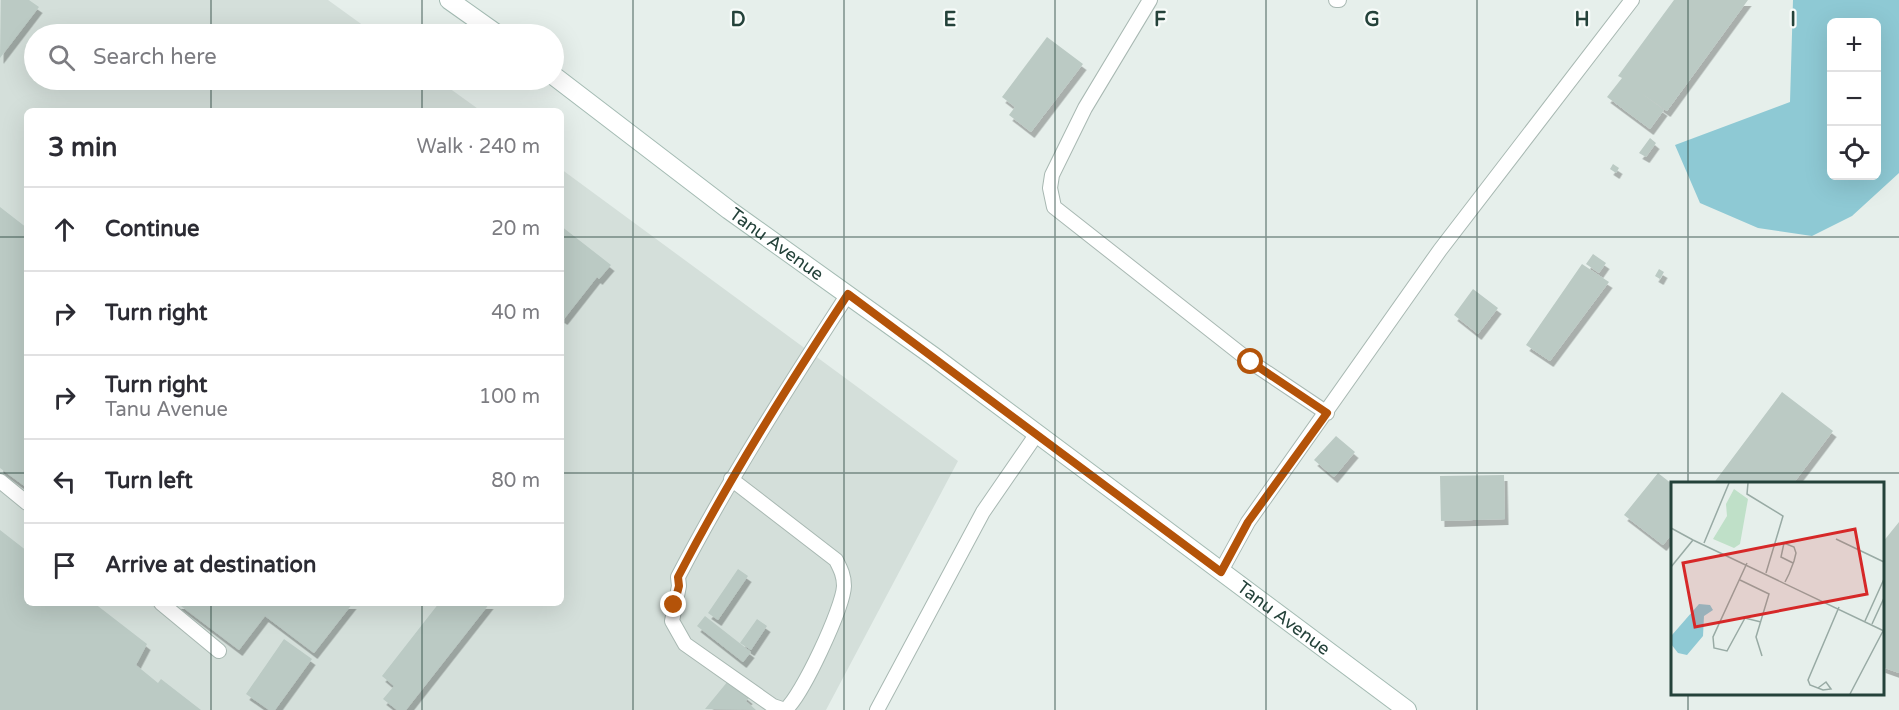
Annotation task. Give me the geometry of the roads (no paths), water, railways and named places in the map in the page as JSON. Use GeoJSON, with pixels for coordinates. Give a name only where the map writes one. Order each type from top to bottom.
{"type":"FeatureCollection","features":[{"type":"Feature","properties":{"kind":"street"},"geometry":{"type":"LineString","coordinates":[[449,0],[482,24]]}},
{"type":"Feature","properties":{"kind":"street","name":"Tanu Avenue"},"geometry":{"type":"LineString","coordinates":[[564,84],[729,210],[848,294],[1407,710]]}},
{"type":"Feature","properties":{"kind":"lane"},"geometry":{"type":"LineString","coordinates":[[1150,0],[1085,108],[1052,175],[1050,196],[1054,207],[1251,362],[1327,413]]}},
{"type":"Feature","properties":{"kind":"lane"},"geometry":{"type":"LineString","coordinates":[[1221,572],[1248,522],[1440,250],[1632,0]]}},
{"type":"Feature","properties":{"kind":"lane"},"geometry":{"type":"LineString","coordinates":[[731,479],[836,560],[842,572],[844,587],[837,613],[802,689],[785,710],[773,706],[685,644],[672,621],[679,586],[678,577],[731,479],[796,370],[848,294]]}},
{"type":"Feature","properties":{"kind":"lane"},"geometry":{"type":"LineString","coordinates":[[877,710],[984,512],[1036,435]]}},
{"type":"Feature","properties":{"kind":"lane"},"geometry":{"type":"LineString","coordinates":[[0,482],[24,501]]}},
{"type":"Feature","properties":{"kind":"lane"},"geometry":{"type":"LineString","coordinates":[[165,606],[219,651]]}},
{"type":"Feature","properties":{"kind":"water"},"geometry":{"type":"Polygon","coordinates":[[[1793,0],[1899,0],[1899,173],[1852,216],[1812,236],[1758,228],[1700,203],[1675,145],[1790,102],[1793,0]]]}}]}
